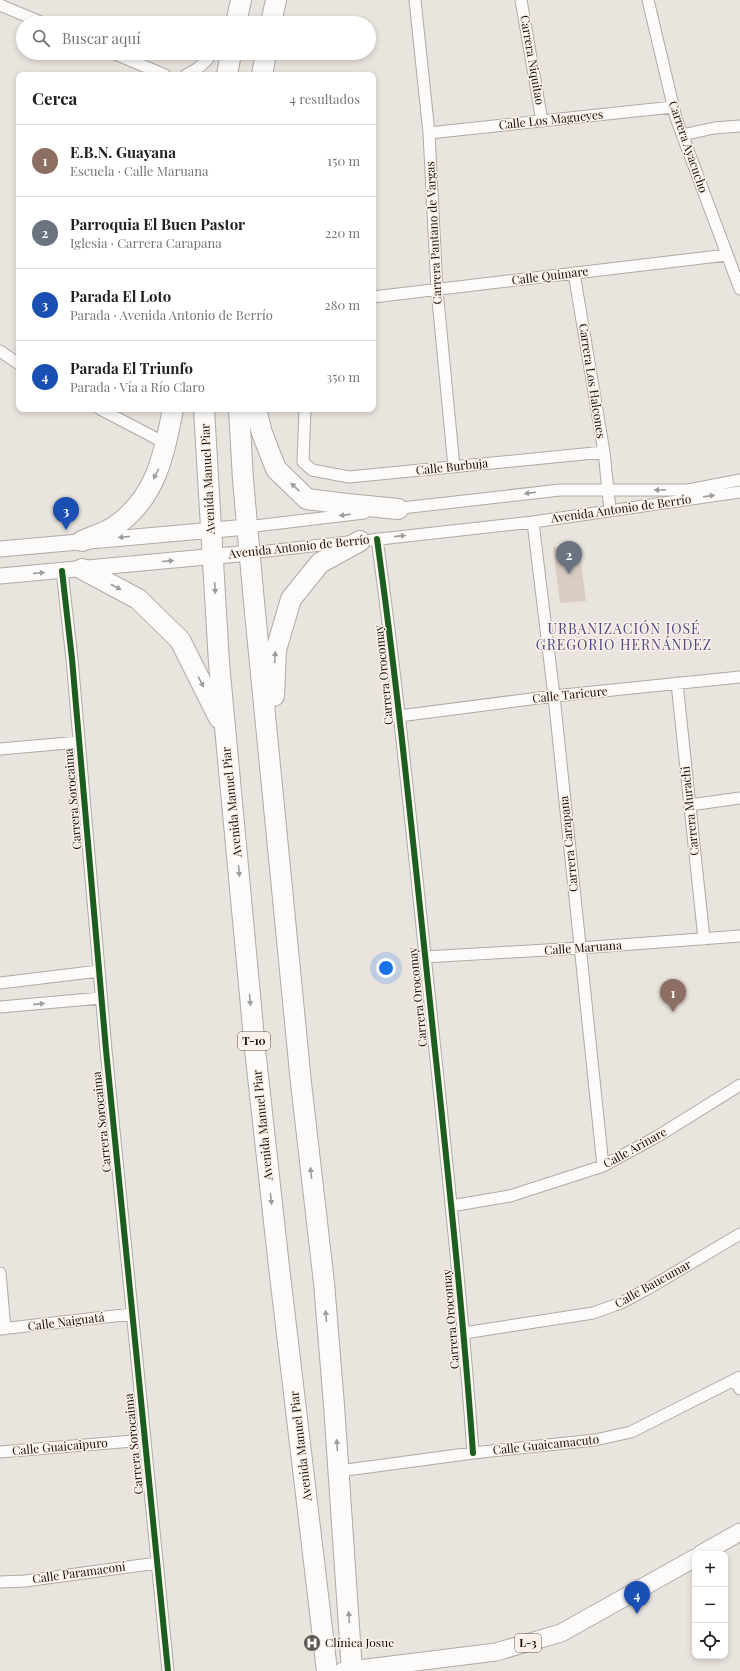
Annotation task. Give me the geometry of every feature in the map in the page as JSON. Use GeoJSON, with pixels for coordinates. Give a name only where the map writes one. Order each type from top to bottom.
{"type":"FeatureCollection","features":[{"type":"Feature","properties":{"kind":"highway"},"geometry":{"type":"LineString","coordinates":[[237,16],[240,0]]}},
{"type":"Feature","properties":{"kind":"highway"},"geometry":{"type":"LineString","coordinates":[[273,16],[276,0]]}},
{"type":"Feature","properties":{"kind":"highway"},"geometry":{"type":"LineString","coordinates":[[228,72],[230,60]]}},
{"type":"Feature","properties":{"kind":"highway"},"geometry":{"type":"LineString","coordinates":[[263,72],[265,60]]}},
{"type":"Feature","properties":{"kind":"highway"},"geometry":{"type":"LineString","coordinates":[[82,541],[117,525],[142,501],[160,468],[172,412]]}},
{"type":"Feature","properties":{"kind":"highway","name":"Avenida Manuel Piar"},"geometry":{"type":"LineString","coordinates":[[204,412],[219,663],[255,1049],[327,1671]]}},
{"type":"Feature","properties":{"kind":"highway"},"geometry":{"type":"LineString","coordinates":[[239,412],[247,527],[301,1083],[324,1283],[339,1471],[349,1671]]}},
{"type":"Feature","properties":{"kind":"highway"},"geometry":{"type":"LineString","coordinates":[[257,412],[262,433],[276,469],[307,499],[398,509]]}},
{"type":"Feature","properties":{"kind":"highway"},"geometry":{"type":"LineString","coordinates":[[270,752],[273,722],[276,650],[291,600],[320,563],[369,540]]}},
{"type":"Feature","properties":{"kind":"highway"},"geometry":{"type":"LineString","coordinates":[[82,569],[138,599],[180,640],[225,732]]}},
{"type":"Feature","properties":{"kind":"main road"},"geometry":{"type":"LineString","coordinates":[[706,1551],[740,1532]]}},
{"type":"Feature","properties":{"kind":"main road","name":"L-3"},"geometry":{"type":"LineString","coordinates":[[349,1671],[496,1652],[561,1633],[692,1560]]}},
{"type":"Feature","properties":{"kind":"street","name":"Carrera Pantano de Vargas"},"geometry":{"type":"LineString","coordinates":[[415,0],[429,132],[437,290],[454,467]]}},
{"type":"Feature","properties":{"kind":"street","name":"Carrera Niquitao"},"geometry":{"type":"LineString","coordinates":[[521,0],[542,121]]}},
{"type":"Feature","properties":{"kind":"street","name":"Carrera Ayacucho"},"geometry":{"type":"LineString","coordinates":[[648,0],[673,107],[682,135],[740,289]]}},
{"type":"Feature","properties":{"kind":"street"},"geometry":{"type":"LineString","coordinates":[[0,5],[26,16]]}},
{"type":"Feature","properties":{"kind":"street"},"geometry":{"type":"LineString","coordinates":[[130,60],[158,72]]}},
{"type":"Feature","properties":{"kind":"street"},"geometry":{"type":"LineString","coordinates":[[193,72],[208,60]]}},
{"type":"Feature","properties":{"kind":"street","name":"Calle Los Magueyes"},"geometry":{"type":"LineString","coordinates":[[429,132],[673,107]]}},
{"type":"Feature","properties":{"kind":"street"},"geometry":{"type":"LineString","coordinates":[[682,135],[714,128],[740,126]]}},
{"type":"Feature","properties":{"kind":"street","name":"Calle Quimare"},"geometry":{"type":"LineString","coordinates":[[376,297],[727,255]]}},
{"type":"Feature","properties":{"kind":"street","name":"Carrera Los Halcones"},"geometry":{"type":"LineString","coordinates":[[574,273],[604,452],[610,510]]}},
{"type":"Feature","properties":{"kind":"street"},"geometry":{"type":"LineString","coordinates":[[0,351],[16,362]]}},
{"type":"Feature","properties":{"kind":"street"},"geometry":{"type":"LineString","coordinates":[[106,412],[165,442]]}},
{"type":"Feature","properties":{"kind":"street","name":"Calle Burbuja"},"geometry":{"type":"LineString","coordinates":[[305,412],[303,462],[312,470],[349,477],[604,452]]}},
{"type":"Feature","properties":{"kind":"street","name":"Avenida Antonio de Berrío"},"geometry":{"type":"LineString","coordinates":[[0,549],[247,527],[560,490],[688,490],[740,480]]}},
{"type":"Feature","properties":{"kind":"street","name":"Avenida Antonio de Berrío"},"geometry":{"type":"LineString","coordinates":[[0,576],[213,557],[533,522],[740,492]]}},
{"type":"Feature","properties":{"kind":"street","name":"Carrera Carapana"},"geometry":{"type":"LineString","coordinates":[[533,522],[554,696],[603,1166]]}},
{"type":"Feature","properties":{"kind":"street","name":"Carrera Orocomay"},"geometry":{"type":"LineString","coordinates":[[369,540],[391,637],[464,1333],[473,1453]]}},
{"type":"Feature","properties":{"kind":"street","name":"Carrera Sorocaima"},"geometry":{"type":"LineString","coordinates":[[62,571],[72,659],[101,998],[168,1671]]}},
{"type":"Feature","properties":{"kind":"street","name":"Calle Taricure"},"geometry":{"type":"LineString","coordinates":[[399,716],[554,696],[740,677]]}},
{"type":"Feature","properties":{"kind":"street","name":"Carrera Murachi"},"geometry":{"type":"LineString","coordinates":[[677,683],[704,939]]}},
{"type":"Feature","properties":{"kind":"street"},"geometry":{"type":"LineString","coordinates":[[0,749],[79,742]]}},
{"type":"Feature","properties":{"kind":"street"},"geometry":{"type":"LineString","coordinates":[[690,804],[740,798]]}},
{"type":"Feature","properties":{"kind":"street","name":"Calle Maruana"},"geometry":{"type":"LineString","coordinates":[[425,957],[580,948],[740,936]]}},
{"type":"Feature","properties":{"kind":"street"},"geometry":{"type":"LineString","coordinates":[[0,983],[99,971]]}},
{"type":"Feature","properties":{"kind":"street"},"geometry":{"type":"LineString","coordinates":[[0,1007],[101,998]]}},
{"type":"Feature","properties":{"kind":"street"},"geometry":{"type":"LineString","coordinates":[[737,1087],[740,1098]]}},
{"type":"Feature","properties":{"kind":"street","name":"Calle Arinare"},"geometry":{"type":"LineString","coordinates":[[451,1206],[510,1196],[603,1166],[658,1136],[737,1087]]}},
{"type":"Feature","properties":{"kind":"street","name":"Calle Baucumar"},"geometry":{"type":"LineString","coordinates":[[464,1333],[593,1313],[621,1303],[740,1234]]}},
{"type":"Feature","properties":{"kind":"street"},"geometry":{"type":"LineString","coordinates":[[0,1273],[2,1329]]}},
{"type":"Feature","properties":{"kind":"street","name":"Calle Naiguatá"},"geometry":{"type":"LineString","coordinates":[[2,1329],[132,1314]]}},
{"type":"Feature","properties":{"kind":"street","name":"Calle Guaicamacuto"},"geometry":{"type":"LineString","coordinates":[[339,1471],[473,1453],[595,1440],[631,1432],[738,1382]]}},
{"type":"Feature","properties":{"kind":"street","name":"Calle Guaicaipuro"},"geometry":{"type":"LineString","coordinates":[[0,1452],[144,1440]]}},
{"type":"Feature","properties":{"kind":"street","name":"Calle Paramaconí"},"geometry":{"type":"LineString","coordinates":[[0,1582],[25,1581],[157,1563]]}},
{"type":"Feature","properties":{"kind":"building"},"geometry":{"type":"Polygon","coordinates":[[[579,545],[586,601],[560,603],[553,547],[579,545]]]}},
{"type":"Feature","properties":{"kind":"cycle path"},"geometry":{"type":"LineString","coordinates":[[377,539],[405,766],[441,1108],[469,1395],[473,1453]]}},
{"type":"Feature","properties":{"kind":"cycle path"},"geometry":{"type":"LineString","coordinates":[[62,571],[72,659],[106,1050],[168,1671]]}},
{"type":"Feature","properties":{"kind":"place","name":"Parada El Loto"},"geometry":{"type":"Point","coordinates":[66,530]}},
{"type":"Feature","properties":{"kind":"place","name":"Parroquia El Buen Pastor"},"geometry":{"type":"Point","coordinates":[569,574]}},
{"type":"Feature","properties":{"kind":"place","name":"E.B.N. Guayana"},"geometry":{"type":"Point","coordinates":[673,1012]}},
{"type":"Feature","properties":{"kind":"place","name":"Parada El Triunfo"},"geometry":{"type":"Point","coordinates":[637,1614]}},
{"type":"Feature","properties":{"kind":"place","name":"Clínica Josue"},"geometry":{"type":"Point","coordinates":[312,1643]}},
{"type":"Feature","properties":{"kind":"district","name":"URBANIZACIÓN JOSÉ GREGORIO HERNÁNDEZ"},"geometry":{"type":"Point","coordinates":[624,638]}}]}
